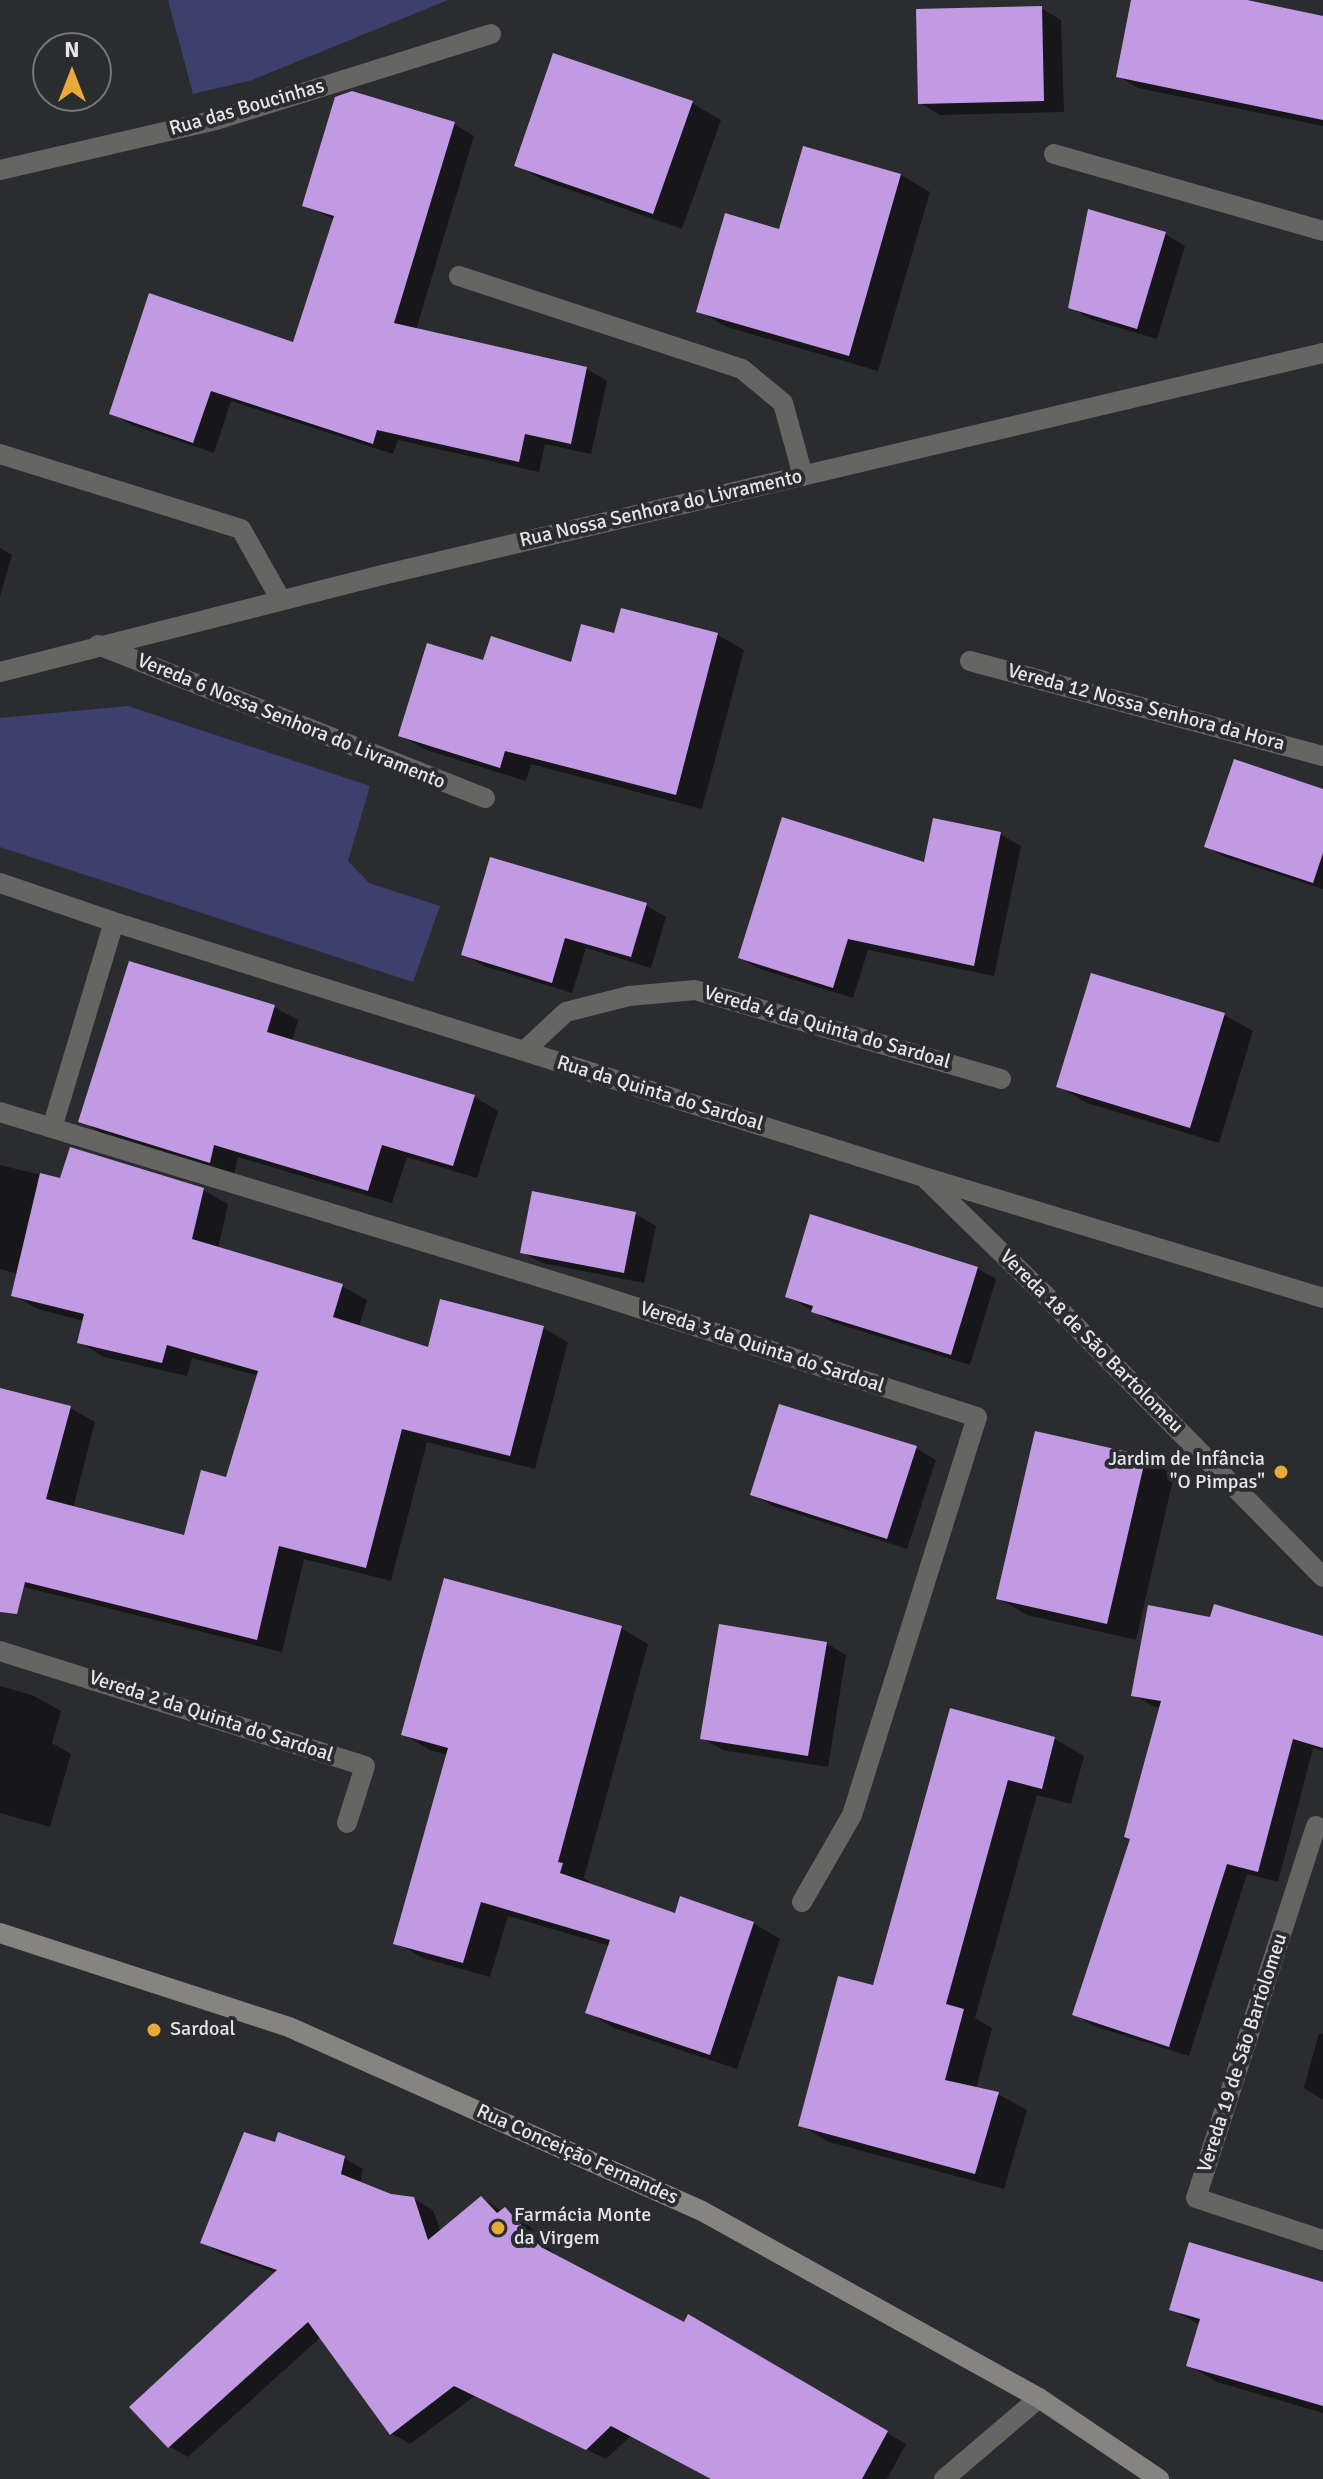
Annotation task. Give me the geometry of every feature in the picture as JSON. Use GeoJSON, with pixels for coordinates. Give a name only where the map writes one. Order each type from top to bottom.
{"type":"FeatureCollection","features":[{"type":"Feature","properties":{"kind":"main road","name":"Rua Conceição Fernandes"},"geometry":{"type":"LineString","coordinates":[[0,1933],[289,2027],[688,2204],[1039,2398],[1159,2479]]}},
{"type":"Feature","properties":{"kind":"street","name":"Rua das Boucinhas"},"geometry":{"type":"LineString","coordinates":[[0,170],[216,120],[491,34]]}},
{"type":"Feature","properties":{"kind":"street"},"geometry":{"type":"LineString","coordinates":[[1054,154],[1323,231]]}},
{"type":"Feature","properties":{"kind":"street"},"geometry":{"type":"LineString","coordinates":[[459,276],[742,369],[783,403],[803,476]]}},
{"type":"Feature","properties":{"kind":"street","name":"Rua Nossa Senhora do Livramento"},"geometry":{"type":"LineString","coordinates":[[0,672],[281,600],[1323,353]]}},
{"type":"Feature","properties":{"kind":"street"},"geometry":{"type":"LineString","coordinates":[[0,454],[241,529],[281,600]]}},
{"type":"Feature","properties":{"kind":"street","name":"Vereda 6 Nossa Senhora do Livramento"},"geometry":{"type":"LineString","coordinates":[[98,645],[485,798]]}},
{"type":"Feature","properties":{"kind":"street","name":"Vereda 12 Nossa Senhora da Hora"},"geometry":{"type":"LineString","coordinates":[[970,661],[1323,756]]}},
{"type":"Feature","properties":{"kind":"street","name":"Rua da Quinta do Sardoal"},"geometry":{"type":"LineString","coordinates":[[0,883],[114,922],[924,1177],[1323,1298]]}},
{"type":"Feature","properties":{"kind":"street"},"geometry":{"type":"LineString","coordinates":[[0,1112],[52,1128],[114,922]]}},
{"type":"Feature","properties":{"kind":"street","name":"Vereda 4 da Quinta do Sardoal"},"geometry":{"type":"LineString","coordinates":[[524,1051],[566,1012],[629,996],[695,990],[1001,1079]]}},
{"type":"Feature","properties":{"kind":"street","name":"Vereda 3 da Quinta do Sardoal"},"geometry":{"type":"LineString","coordinates":[[52,1128],[610,1299],[977,1417],[852,1815],[802,1902]]}},
{"type":"Feature","properties":{"kind":"street","name":"Vereda 18 de São Bartolomeu"},"geometry":{"type":"LineString","coordinates":[[924,1177],[1323,1577]]}},
{"type":"Feature","properties":{"kind":"street","name":"Vereda 2 da Quinta do Sardoal"},"geometry":{"type":"LineString","coordinates":[[0,1651],[365,1766],[347,1823]]}},
{"type":"Feature","properties":{"kind":"street","name":"Vereda 19 de São Bartolomeu"},"geometry":{"type":"LineString","coordinates":[[1316,1826],[1196,2198],[1323,2240]]}},
{"type":"Feature","properties":{"kind":"street"},"geometry":{"type":"LineString","coordinates":[[944,2479],[1039,2398]]}},
{"type":"Feature","properties":{"kind":"shaded area"},"geometry":{"type":"Polygon","coordinates":[[[168,0],[448,0],[252,80],[193,94],[168,0]]]}},
{"type":"Feature","properties":{"kind":"shaded area"},"geometry":{"type":"Polygon","coordinates":[[[128,706],[370,786],[348,861],[369,883],[440,906],[413,982],[0,847],[0,718],[128,706]]]}},
{"type":"Feature","properties":{"kind":"building"},"geometry":{"type":"Polygon","coordinates":[[[1131,0],[1247,0],[1323,16],[1323,120],[1116,77],[1131,0]]]}},
{"type":"Feature","properties":{"kind":"building"},"geometry":{"type":"Polygon","coordinates":[[[1042,6],[1044,101],[918,104],[916,9],[1042,6]]]}},
{"type":"Feature","properties":{"kind":"building"},"geometry":{"type":"Polygon","coordinates":[[[553,53],[693,101],[653,214],[514,166],[553,53]]]}},
{"type":"Feature","properties":{"kind":"building"},"geometry":{"type":"Polygon","coordinates":[[[352,91],[455,122],[394,323],[587,367],[571,444],[525,434],[519,462],[377,430],[373,444],[211,391],[193,443],[109,414],[149,293],[293,342],[334,216],[302,206],[335,97],[352,91]]]}},
{"type":"Feature","properties":{"kind":"building"},"geometry":{"type":"Polygon","coordinates":[[[803,146],[901,174],[849,356],[696,312],[725,213],[779,229],[803,146]]]}},
{"type":"Feature","properties":{"kind":"building"},"geometry":{"type":"Polygon","coordinates":[[[1088,209],[1166,232],[1137,329],[1068,308],[1088,209]]]}},
{"type":"Feature","properties":{"kind":"building"},"geometry":{"type":"Polygon","coordinates":[[[621,608],[718,633],[676,795],[505,751],[500,768],[398,736],[427,643],[483,660],[491,636],[571,662],[581,624],[614,633],[621,608]]]}},
{"type":"Feature","properties":{"kind":"building"},"geometry":{"type":"Polygon","coordinates":[[[1234,759],[1323,789],[1323,853],[1313,883],[1204,847],[1234,759]]]}},
{"type":"Feature","properties":{"kind":"building"},"geometry":{"type":"Polygon","coordinates":[[[782,817],[924,862],[933,818],[1001,832],[974,966],[848,939],[833,988],[738,958],[782,817]]]}},
{"type":"Feature","properties":{"kind":"building"},"geometry":{"type":"Polygon","coordinates":[[[490,857],[647,903],[631,957],[565,938],[552,983],[461,955],[490,857]]]}},
{"type":"Feature","properties":{"kind":"building"},"geometry":{"type":"Polygon","coordinates":[[[129,961],[275,1005],[267,1032],[475,1095],[453,1166],[382,1145],[368,1191],[214,1145],[210,1163],[78,1122],[129,961]]]}},
{"type":"Feature","properties":{"kind":"building"},"geometry":{"type":"Polygon","coordinates":[[[1091,973],[1225,1013],[1190,1128],[1056,1087],[1091,973]]]}},
{"type":"Feature","properties":{"kind":"building"},"geometry":{"type":"Polygon","coordinates":[[[70,1147],[204,1188],[192,1239],[343,1284],[333,1317],[428,1347],[440,1299],[544,1326],[510,1456],[402,1429],[366,1568],[279,1546],[257,1640],[25,1582],[17,1614],[0,1612],[0,1388],[71,1406],[46,1499],[184,1535],[201,1470],[226,1477],[258,1371],[167,1345],[162,1363],[77,1343],[84,1314],[11,1296],[40,1173],[60,1178],[70,1147]]]}},
{"type":"Feature","properties":{"kind":"building"},"geometry":{"type":"Polygon","coordinates":[[[532,1191],[636,1212],[624,1273],[520,1253],[532,1191]]]}},
{"type":"Feature","properties":{"kind":"building"},"geometry":{"type":"Polygon","coordinates":[[[810,1214],[978,1267],[951,1355],[811,1312],[813,1306],[785,1297],[810,1214]]]}},
{"type":"Feature","properties":{"kind":"building"},"geometry":{"type":"Polygon","coordinates":[[[779,1404],[917,1446],[887,1539],[750,1495],[779,1404]]]}},
{"type":"Feature","properties":{"kind":"building"},"geometry":{"type":"Polygon","coordinates":[[[1035,1431],[1146,1456],[1107,1624],[996,1599],[1035,1431]]]}},
{"type":"Feature","properties":{"kind":"building"},"geometry":{"type":"Polygon","coordinates":[[[444,1578],[622,1626],[558,1862],[563,1863],[560,1873],[675,1913],[680,1896],[754,1922],[710,2055],[585,2013],[610,1940],[481,1902],[463,1963],[393,1944],[448,1748],[401,1735],[444,1578]]]}},
{"type":"Feature","properties":{"kind":"building"},"geometry":{"type":"Polygon","coordinates":[[[1214,1604],[1323,1636],[1323,1748],[1293,1739],[1258,1872],[1227,1864],[1169,2047],[1072,2015],[1130,1839],[1124,1837],[1161,1701],[1131,1696],[1148,1605],[1210,1617],[1214,1604]]]}},
{"type":"Feature","properties":{"kind":"building"},"geometry":{"type":"Polygon","coordinates":[[[719,1624],[827,1642],[808,1756],[700,1739],[719,1624]]]}},
{"type":"Feature","properties":{"kind":"building"},"geometry":{"type":"Polygon","coordinates":[[[950,1708],[1055,1737],[1042,1789],[1008,1780],[946,2004],[964,2009],[945,2080],[999,2092],[975,2174],[798,2126],[838,1976],[873,1985],[950,1708]]]}},
{"type":"Feature","properties":{"kind":"building"},"geometry":{"type":"Polygon","coordinates":[[[244,2132],[275,2142],[278,2132],[345,2156],[341,2174],[391,2194],[414,2197],[428,2240],[481,2196],[497,2213],[505,2207],[541,2247],[684,2322],[688,2314],[888,2431],[862,2479],[711,2479],[611,2426],[586,2450],[454,2386],[390,2435],[308,2322],[168,2448],[129,2407],[277,2270],[200,2243],[244,2132]]]}},
{"type":"Feature","properties":{"kind":"building"},"geometry":{"type":"Polygon","coordinates":[[[1189,2242],[1323,2282],[1323,2406],[1186,2366],[1200,2319],[1169,2310],[1189,2242]]]}},
{"type":"Feature","properties":{"kind":"place","name":"Jardim de Infância \"O Pimpas\""},"geometry":{"type":"Point","coordinates":[1281,1472]}},
{"type":"Feature","properties":{"kind":"place","name":"Sardoal"},"geometry":{"type":"Point","coordinates":[154,2030]}},
{"type":"Feature","properties":{"kind":"place","name":"Farmácia Monte da Virgem"},"geometry":{"type":"Point","coordinates":[498,2228]}}]}
